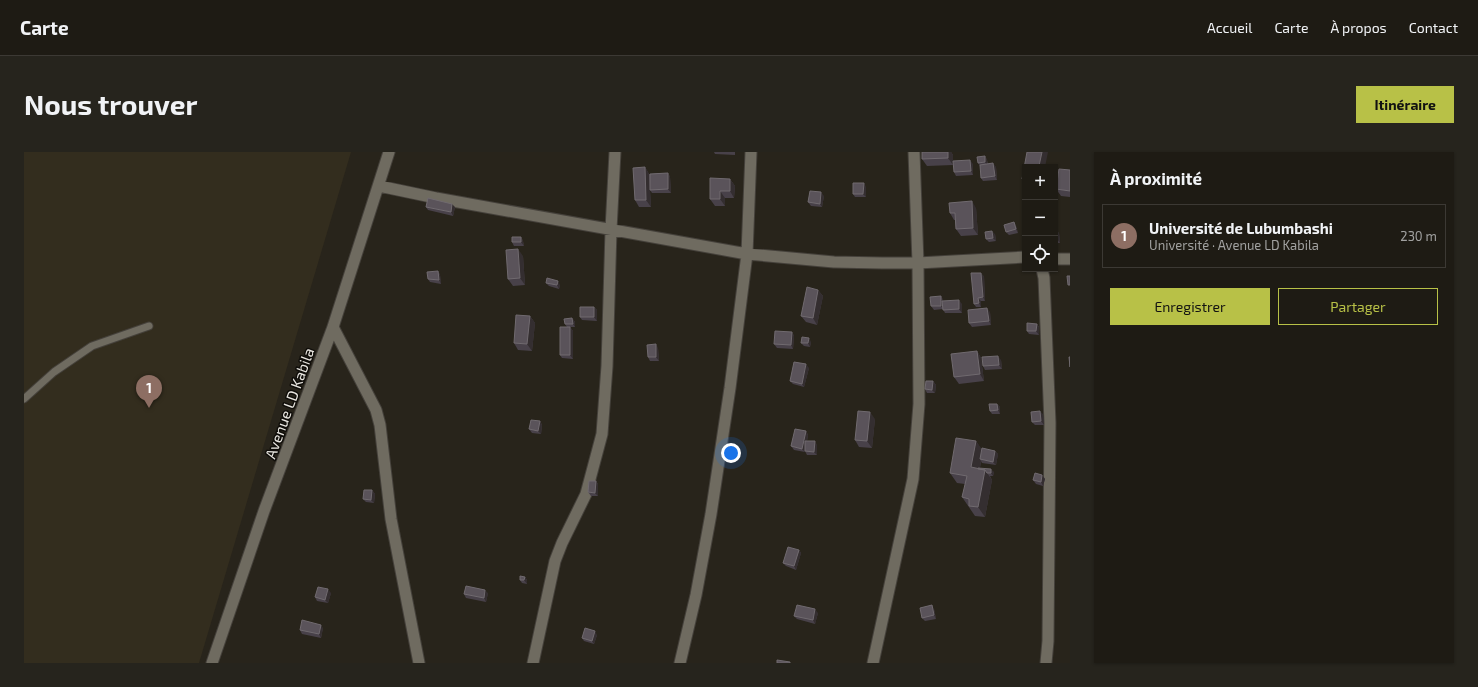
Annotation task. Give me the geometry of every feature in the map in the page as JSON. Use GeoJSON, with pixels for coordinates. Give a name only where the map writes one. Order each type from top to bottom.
{"type":"FeatureCollection","features":[{"type":"Feature","properties":{"kind":"street","name":"Avenue LD Kabila"},"geometry":{"type":"LineString","coordinates":[[212,663],[264,511],[333,327],[389,152]]}},
{"type":"Feature","properties":{"kind":"street"},"geometry":{"type":"LineString","coordinates":[[533,663],[555,561],[562,543],[586,494],[602,434],[607,366],[615,152]]}},
{"type":"Feature","properties":{"kind":"street"},"geometry":{"type":"LineString","coordinates":[[680,663],[696,595],[711,514],[730,388],[747,254],[751,152]]}},
{"type":"Feature","properties":{"kind":"street"},"geometry":{"type":"LineString","coordinates":[[873,663],[913,479],[919,404],[918,263],[914,152]]}},
{"type":"Feature","properties":{"kind":"street"},"geometry":{"type":"LineString","coordinates":[[379,186],[436,198],[747,254],[834,262],[918,263],[1022,257]]}},
{"type":"Feature","properties":{"kind":"street"},"geometry":{"type":"LineString","coordinates":[[1058,259],[1070,259]]}},
{"type":"Feature","properties":{"kind":"street"},"geometry":{"type":"LineString","coordinates":[[1043,272],[1050,423],[1048,641],[1046,663]]}},
{"type":"Feature","properties":{"kind":"street"},"geometry":{"type":"LineString","coordinates":[[333,327],[376,410],[380,425],[391,519],[419,663]]}},
{"type":"Feature","properties":{"kind":"lane"},"geometry":{"type":"LineString","coordinates":[[24,399],[54,372],[92,346],[149,326]]}},
{"type":"Feature","properties":{"kind":"shaded area"},"geometry":{"type":"Polygon","coordinates":[[[24,152],[351,152],[199,663],[24,663],[24,152]]]}},
{"type":"Feature","properties":{"kind":"building"},"geometry":{"type":"Polygon","coordinates":[[[922,152],[948,152],[948,158],[922,159],[922,152]]]}},
{"type":"Feature","properties":{"kind":"building"},"geometry":{"type":"Polygon","coordinates":[[[1027,152],[1042,152],[1039,164],[1025,164],[1027,152]]]}},
{"type":"Feature","properties":{"kind":"building"},"geometry":{"type":"Polygon","coordinates":[[[985,156],[985,162],[978,163],[977,157],[985,156]]]}},
{"type":"Feature","properties":{"kind":"building"},"geometry":{"type":"Polygon","coordinates":[[[970,160],[971,171],[954,172],[953,161],[970,160]]]}},
{"type":"Feature","properties":{"kind":"building"},"geometry":{"type":"Polygon","coordinates":[[[993,163],[995,176],[981,178],[980,165],[993,163]]]}},
{"type":"Feature","properties":{"kind":"building"},"geometry":{"type":"Polygon","coordinates":[[[645,167],[646,200],[635,200],[633,168],[645,167]]]}},
{"type":"Feature","properties":{"kind":"building"},"geometry":{"type":"Polygon","coordinates":[[[1059,169],[1070,170],[1070,191],[1058,189],[1059,169]]]}},
{"type":"Feature","properties":{"kind":"building"},"geometry":{"type":"Polygon","coordinates":[[[668,173],[668,189],[650,190],[650,174],[668,173]]]}},
{"type":"Feature","properties":{"kind":"building"},"geometry":{"type":"Polygon","coordinates":[[[710,178],[730,179],[730,191],[720,191],[720,199],[710,199],[710,178]]]}},
{"type":"Feature","properties":{"kind":"building"},"geometry":{"type":"Polygon","coordinates":[[[853,183],[864,183],[863,194],[853,194],[853,183]]]}},
{"type":"Feature","properties":{"kind":"building"},"geometry":{"type":"Polygon","coordinates":[[[810,191],[821,192],[820,204],[808,202],[810,191]]]}},
{"type":"Feature","properties":{"kind":"building"},"geometry":{"type":"Polygon","coordinates":[[[428,198],[452,204],[451,212],[426,207],[428,198]]]}},
{"type":"Feature","properties":{"kind":"building"},"geometry":{"type":"Polygon","coordinates":[[[972,201],[973,228],[956,229],[955,213],[950,213],[949,203],[972,201]]]}},
{"type":"Feature","properties":{"kind":"building"},"geometry":{"type":"Polygon","coordinates":[[[1014,222],[1016,229],[1006,232],[1004,225],[1014,222]]]}},
{"type":"Feature","properties":{"kind":"building"},"geometry":{"type":"Polygon","coordinates":[[[992,231],[993,238],[986,239],[985,232],[992,231]]]}},
{"type":"Feature","properties":{"kind":"building"},"geometry":{"type":"Polygon","coordinates":[[[512,237],[521,237],[521,242],[512,242],[512,237]]]}},
{"type":"Feature","properties":{"kind":"building"},"geometry":{"type":"Polygon","coordinates":[[[518,249],[520,278],[508,279],[506,250],[518,249]]]}},
{"type":"Feature","properties":{"kind":"building"},"geometry":{"type":"Polygon","coordinates":[[[438,271],[439,280],[428,279],[427,272],[438,271]]]}},
{"type":"Feature","properties":{"kind":"building"},"geometry":{"type":"Polygon","coordinates":[[[971,273],[981,273],[983,297],[978,298],[979,303],[974,304],[971,273]]]}},
{"type":"Feature","properties":{"kind":"building"},"geometry":{"type":"Polygon","coordinates":[[[1067,276],[1070,276],[1070,285],[1068,285],[1067,276]]]}},
{"type":"Feature","properties":{"kind":"building"},"geometry":{"type":"Polygon","coordinates":[[[547,278],[558,281],[557,285],[546,283],[547,278]]]}},
{"type":"Feature","properties":{"kind":"building"},"geometry":{"type":"Polygon","coordinates":[[[807,287],[818,290],[813,318],[801,316],[807,287]]]}},
{"type":"Feature","properties":{"kind":"building"},"geometry":{"type":"Polygon","coordinates":[[[941,296],[941,306],[931,306],[930,297],[941,296]]]}},
{"type":"Feature","properties":{"kind":"building"},"geometry":{"type":"Polygon","coordinates":[[[959,300],[959,309],[943,310],[942,301],[959,300]]]}},
{"type":"Feature","properties":{"kind":"building"},"geometry":{"type":"Polygon","coordinates":[[[580,307],[594,307],[594,317],[580,317],[580,307]]]}},
{"type":"Feature","properties":{"kind":"building"},"geometry":{"type":"Polygon","coordinates":[[[987,308],[989,321],[969,323],[968,310],[987,308]]]}},
{"type":"Feature","properties":{"kind":"building"},"geometry":{"type":"Polygon","coordinates":[[[516,315],[530,316],[527,344],[514,343],[516,315]]]}},
{"type":"Feature","properties":{"kind":"building"},"geometry":{"type":"Polygon","coordinates":[[[572,318],[573,324],[565,324],[564,319],[572,318]]]}},
{"type":"Feature","properties":{"kind":"building"},"geometry":{"type":"Polygon","coordinates":[[[1027,323],[1037,324],[1036,331],[1027,331],[1027,323]]]}},
{"type":"Feature","properties":{"kind":"building"},"geometry":{"type":"Polygon","coordinates":[[[560,327],[570,327],[570,355],[560,355],[560,327]]]}},
{"type":"Feature","properties":{"kind":"building"},"geometry":{"type":"Polygon","coordinates":[[[775,331],[792,332],[791,345],[774,344],[775,331]]]}},
{"type":"Feature","properties":{"kind":"building"},"geometry":{"type":"Polygon","coordinates":[[[802,337],[809,338],[808,343],[801,343],[802,337]]]}},
{"type":"Feature","properties":{"kind":"building"},"geometry":{"type":"Polygon","coordinates":[[[656,344],[656,357],[648,357],[647,345],[656,344]]]}},
{"type":"Feature","properties":{"kind":"building"},"geometry":{"type":"Polygon","coordinates":[[[977,351],[980,374],[954,377],[951,354],[977,351]]]}},
{"type":"Feature","properties":{"kind":"building"},"geometry":{"type":"Polygon","coordinates":[[[998,356],[999,365],[983,366],[982,357],[998,356]]]}},
{"type":"Feature","properties":{"kind":"building"},"geometry":{"type":"Polygon","coordinates":[[[794,362],[806,364],[802,384],[790,381],[794,362]]]}},
{"type":"Feature","properties":{"kind":"building"},"geometry":{"type":"Polygon","coordinates":[[[926,381],[933,381],[932,390],[925,389],[926,381]]]}},
{"type":"Feature","properties":{"kind":"building"},"geometry":{"type":"Polygon","coordinates":[[[989,404],[997,404],[998,410],[990,411],[989,404]]]}},
{"type":"Feature","properties":{"kind":"building"},"geometry":{"type":"Polygon","coordinates":[[[858,411],[870,412],[867,441],[855,440],[858,411]]]}},
{"type":"Feature","properties":{"kind":"building"},"geometry":{"type":"Polygon","coordinates":[[[1040,411],[1041,421],[1032,422],[1031,412],[1040,411]]]}},
{"type":"Feature","properties":{"kind":"building"},"geometry":{"type":"Polygon","coordinates":[[[531,420],[540,421],[538,431],[529,429],[531,420]]]}},
{"type":"Feature","properties":{"kind":"building"},"geometry":{"type":"Polygon","coordinates":[[[795,429],[806,431],[802,449],[791,446],[795,429]]]}},
{"type":"Feature","properties":{"kind":"building"},"geometry":{"type":"Polygon","coordinates":[[[956,438],[976,441],[971,467],[985,470],[978,507],[969,506],[969,499],[962,497],[967,476],[950,473],[956,438]]]}},
{"type":"Feature","properties":{"kind":"building"},"geometry":{"type":"Polygon","coordinates":[[[805,441],[815,441],[814,452],[805,451],[805,441]]]}},
{"type":"Feature","properties":{"kind":"building"},"geometry":{"type":"Polygon","coordinates":[[[982,448],[995,451],[993,462],[980,459],[982,448]]]}},
{"type":"Feature","properties":{"kind":"building"},"geometry":{"type":"Polygon","coordinates":[[[978,468],[991,469],[991,473],[987,473],[985,470],[978,468]]]}},
{"type":"Feature","properties":{"kind":"building"},"geometry":{"type":"Polygon","coordinates":[[[1035,473],[1042,475],[1041,482],[1033,480],[1035,473]]]}},
{"type":"Feature","properties":{"kind":"building"},"geometry":{"type":"Polygon","coordinates":[[[589,481],[596,481],[595,493],[588,492],[589,481]]]}},
{"type":"Feature","properties":{"kind":"building"},"geometry":{"type":"Polygon","coordinates":[[[364,490],[372,490],[371,500],[363,499],[364,490]]]}},
{"type":"Feature","properties":{"kind":"building"},"geometry":{"type":"Polygon","coordinates":[[[788,547],[799,550],[794,566],[783,563],[788,547]]]}},
{"type":"Feature","properties":{"kind":"building"},"geometry":{"type":"Polygon","coordinates":[[[520,576],[525,577],[524,580],[520,580],[520,576]]]}},
{"type":"Feature","properties":{"kind":"building"},"geometry":{"type":"Polygon","coordinates":[[[466,586],[485,590],[484,598],[464,594],[466,586]]]}},
{"type":"Feature","properties":{"kind":"building"},"geometry":{"type":"Polygon","coordinates":[[[318,587],[328,589],[325,600],[315,597],[318,587]]]}},
{"type":"Feature","properties":{"kind":"building"},"geometry":{"type":"Polygon","coordinates":[[[797,605],[815,609],[813,620],[794,616],[797,605]]]}},
{"type":"Feature","properties":{"kind":"building"},"geometry":{"type":"Polygon","coordinates":[[[932,605],[934,615],[922,618],[920,608],[932,605]]]}},
{"type":"Feature","properties":{"kind":"building"},"geometry":{"type":"Polygon","coordinates":[[[302,620],[321,625],[319,634],[300,630],[302,620]]]}},
{"type":"Feature","properties":{"kind":"building"},"geometry":{"type":"Polygon","coordinates":[[[585,628],[595,631],[592,641],[582,638],[585,628]]]}},
{"type":"Feature","properties":{"kind":"building"},"geometry":{"type":"Polygon","coordinates":[[[777,660],[790,662],[790,663],[777,663],[777,660]]]}},
{"type":"Feature","properties":{"kind":"place","name":"Université de Lubumbashi"},"geometry":{"type":"Point","coordinates":[149,408]}}]}
